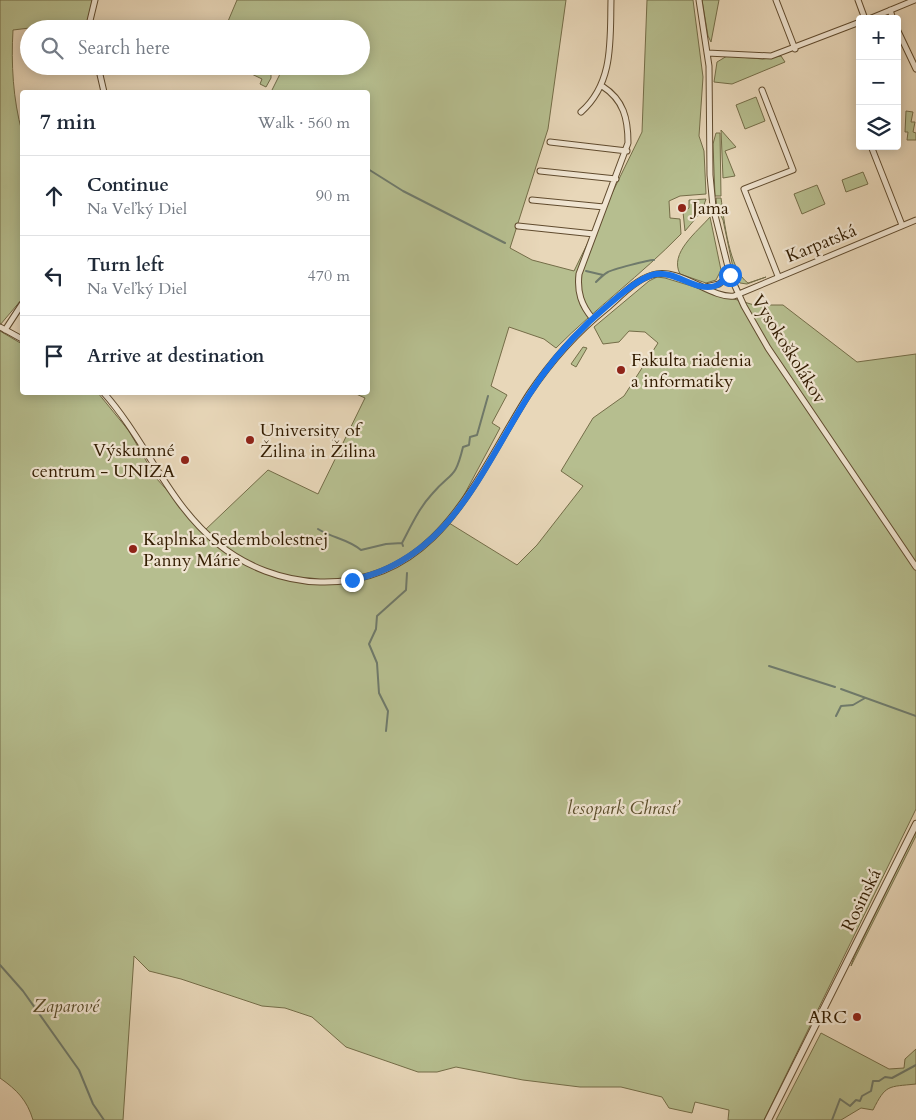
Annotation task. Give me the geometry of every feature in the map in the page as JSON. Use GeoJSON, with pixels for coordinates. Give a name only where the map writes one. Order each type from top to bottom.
{"type":"FeatureCollection","features":[{"type":"Feature","properties":{"kind":"street"},"geometry":{"type":"LineString","coordinates":[[90,20],[95,0]]}},
{"type":"Feature","properties":{"kind":"street"},"geometry":{"type":"LineString","coordinates":[[581,112],[602,86],[609,56],[611,0]]}},
{"type":"Feature","properties":{"kind":"street","name":"Vysokoškolákov"},"geometry":{"type":"LineString","coordinates":[[699,0],[707,53],[713,207],[730,275],[768,348],[916,567]]}},
{"type":"Feature","properties":{"kind":"street"},"geometry":{"type":"LineString","coordinates":[[776,0],[795,49]]}},
{"type":"Feature","properties":{"kind":"street"},"geometry":{"type":"LineString","coordinates":[[858,0],[865,15]]}},
{"type":"Feature","properties":{"kind":"street"},"geometry":{"type":"LineString","coordinates":[[877,15],[915,0]]}},
{"type":"Feature","properties":{"kind":"street"},"geometry":{"type":"LineString","coordinates":[[890,10],[892,15]]}},
{"type":"Feature","properties":{"kind":"street"},"geometry":{"type":"LineString","coordinates":[[707,53],[771,56],[795,49],[856,24]]}},
{"type":"Feature","properties":{"kind":"street"},"geometry":{"type":"LineString","coordinates":[[901,37],[916,69]]}},
{"type":"Feature","properties":{"kind":"street"},"geometry":{"type":"LineString","coordinates":[[100,75],[104,90]]}},
{"type":"Feature","properties":{"kind":"street"},"geometry":{"type":"LineString","coordinates":[[594,318],[580,301],[577,288],[579,274],[627,151],[628,131],[624,111],[616,97],[602,86]]}},
{"type":"Feature","properties":{"kind":"street"},"geometry":{"type":"LineString","coordinates":[[762,90],[793,170],[744,189],[778,276]]}},
{"type":"Feature","properties":{"kind":"street"},"geometry":{"type":"LineString","coordinates":[[550,142],[627,151]]}},
{"type":"Feature","properties":{"kind":"street"},"geometry":{"type":"LineString","coordinates":[[872,150],[902,225]]}},
{"type":"Feature","properties":{"kind":"street"},"geometry":{"type":"LineString","coordinates":[[540,171],[616,179]]}},
{"type":"Feature","properties":{"kind":"street"},"geometry":{"type":"LineString","coordinates":[[532,200],[604,207]]}},
{"type":"Feature","properties":{"kind":"street","name":"Karpatská"},"geometry":{"type":"LineString","coordinates":[[738,293],[916,220]]}},
{"type":"Feature","properties":{"kind":"street"},"geometry":{"type":"LineString","coordinates":[[518,226],[594,234]]}},
{"type":"Feature","properties":{"kind":"street"},"geometry":{"type":"LineString","coordinates":[[106,395],[129,423],[165,485],[209,536],[230,554],[254,567],[289,579],[330,582],[352,580],[382,572],[405,560],[423,548],[450,521],[472,491],[539,380],[556,356],[594,318],[640,281],[654,274],[670,274],[728,296],[738,293]]}},
{"type":"Feature","properties":{"kind":"street"},"geometry":{"type":"LineString","coordinates":[[706,287],[719,284],[730,275]]}},
{"type":"Feature","properties":{"kind":"street"},"geometry":{"type":"LineString","coordinates":[[20,307],[3,328],[20,337]]}},
{"type":"Feature","properties":{"kind":"street","name":"Rosinská"},"geometry":{"type":"LineString","coordinates":[[768,1120],[916,824]]}},
{"type":"Feature","properties":{"kind":"green space"},"geometry":{"type":"Polygon","coordinates":[[[0,0],[94,0],[88,20],[20,20],[20,29],[13,30],[13,81],[20,122],[20,301],[0,325],[0,0]]]}},
{"type":"Feature","properties":{"kind":"green space","name":"lesopark Chrasť"},"geometry":{"type":"Polygon","coordinates":[[[237,0],[566,0],[548,129],[510,248],[532,260],[574,271],[642,132],[647,0],[693,0],[703,77],[699,136],[704,151],[706,194],[680,196],[669,201],[670,218],[680,219],[681,234],[556,348],[544,339],[509,327],[491,386],[507,395],[492,423],[500,428],[449,523],[517,565],[537,545],[583,486],[561,471],[593,418],[624,396],[658,343],[645,332],[629,331],[619,342],[603,344],[594,327],[649,281],[657,277],[665,278],[754,305],[783,305],[857,362],[916,354],[916,809],[764,1120],[728,1120],[729,1110],[695,1102],[692,1113],[669,1108],[662,1097],[621,1087],[580,1087],[523,1080],[456,1067],[437,1072],[418,1072],[346,1047],[312,1017],[285,1008],[262,1006],[181,979],[149,971],[134,956],[123,1120],[33,1120],[21,1096],[0,1078],[0,331],[20,343],[20,395],[100,395],[129,431],[156,478],[204,531],[268,470],[318,494],[365,398],[358,395],[370,395],[370,90],[272,90],[280,75],[370,75],[370,20],[229,20],[237,0]]]}},
{"type":"Feature","properties":{"kind":"green space"},"geometry":{"type":"Polygon","coordinates":[[[702,0],[719,0],[711,42],[708,36],[702,0]]]}},
{"type":"Feature","properties":{"kind":"green space"},"geometry":{"type":"Polygon","coordinates":[[[727,56],[763,59],[781,56],[785,62],[732,84],[714,82],[717,62],[727,56]]]}},
{"type":"Feature","properties":{"kind":"green space"},"geometry":{"type":"Polygon","coordinates":[[[254,75],[271,75],[266,87],[260,84],[262,79],[254,75]]]}},
{"type":"Feature","properties":{"kind":"green space"},"geometry":{"type":"Polygon","coordinates":[[[756,97],[765,121],[745,129],[736,105],[756,97]]]}},
{"type":"Feature","properties":{"kind":"green space"},"geometry":{"type":"Polygon","coordinates":[[[906,111],[913,112],[911,122],[915,122],[913,132],[916,133],[916,140],[907,140],[908,132],[905,132],[906,111]]]}},
{"type":"Feature","properties":{"kind":"green space"},"geometry":{"type":"Polygon","coordinates":[[[721,130],[736,147],[725,151],[735,176],[723,178],[721,130]]]}},
{"type":"Feature","properties":{"kind":"green space"},"geometry":{"type":"Polygon","coordinates":[[[716,133],[720,133],[721,196],[715,196],[713,144],[716,133]]]}},
{"type":"Feature","properties":{"kind":"green space"},"geometry":{"type":"Polygon","coordinates":[[[863,172],[868,184],[846,192],[842,180],[863,172]]]}},
{"type":"Feature","properties":{"kind":"green space"},"geometry":{"type":"Polygon","coordinates":[[[817,185],[825,204],[802,214],[794,194],[817,185]]]}},
{"type":"Feature","properties":{"kind":"green space"},"geometry":{"type":"Polygon","coordinates":[[[716,198],[721,198],[728,243],[723,220],[717,208],[716,198]]]}},
{"type":"Feature","properties":{"kind":"green space"},"geometry":{"type":"Polygon","coordinates":[[[706,199],[702,211],[685,231],[683,212],[689,208],[689,200],[706,199]]]}},
{"type":"Feature","properties":{"kind":"green space"},"geometry":{"type":"Polygon","coordinates":[[[710,217],[721,270],[716,280],[706,283],[680,274],[678,258],[686,243],[710,217]]]}},
{"type":"Feature","properties":{"kind":"green space"},"geometry":{"type":"Polygon","coordinates":[[[728,244],[736,267],[748,283],[766,277],[747,284],[740,283],[735,277],[728,244]]]}},
{"type":"Feature","properties":{"kind":"green space"},"geometry":{"type":"Polygon","coordinates":[[[583,347],[587,348],[576,367],[571,364],[583,347]]]}},
{"type":"Feature","properties":{"kind":"green space"},"geometry":{"type":"Polygon","coordinates":[[[916,831],[916,836],[851,966],[854,957],[916,831]]]}},
{"type":"Feature","properties":{"kind":"green space"},"geometry":{"type":"Polygon","coordinates":[[[821,1033],[889,1069],[904,1068],[905,1059],[916,1049],[916,1084],[889,1088],[881,1095],[873,1110],[861,1108],[841,1120],[776,1120],[821,1033]]]}},
{"type":"Feature","properties":{"kind":"waterway"},"geometry":{"type":"LineString","coordinates":[[370,170],[403,191],[505,243]]}},
{"type":"Feature","properties":{"kind":"waterway"},"geometry":{"type":"LineString","coordinates":[[596,282],[611,271],[654,260]]}},
{"type":"Feature","properties":{"kind":"waterway"},"geometry":{"type":"LineString","coordinates":[[586,271],[603,275]]}},
{"type":"Feature","properties":{"kind":"waterway"},"geometry":{"type":"LineString","coordinates":[[403,546],[402,543],[423,505],[455,470],[463,447],[469,445],[470,437],[477,435],[488,396]]}},
{"type":"Feature","properties":{"kind":"waterway"},"geometry":{"type":"LineString","coordinates":[[318,529],[351,543],[361,550],[386,544],[402,543]]}},
{"type":"Feature","properties":{"kind":"waterway"},"geometry":{"type":"LineString","coordinates":[[386,731],[388,711],[379,693],[377,663],[369,644],[376,629],[377,616],[406,590],[407,573]]}},
{"type":"Feature","properties":{"kind":"waterway"},"geometry":{"type":"LineString","coordinates":[[769,666],[835,687]]}},
{"type":"Feature","properties":{"kind":"waterway"},"geometry":{"type":"LineString","coordinates":[[841,689],[916,716]]}},
{"type":"Feature","properties":{"kind":"waterway"},"geometry":{"type":"LineString","coordinates":[[836,716],[841,706],[853,705],[865,698]]}},
{"type":"Feature","properties":{"kind":"waterway"},"geometry":{"type":"LineString","coordinates":[[0,965],[23,991],[79,1070],[93,1104],[104,1120]]}},
{"type":"Feature","properties":{"kind":"waterway"},"geometry":{"type":"LineString","coordinates":[[832,1120],[840,1099],[850,1106],[856,1100],[860,1101],[862,1096],[871,1091],[873,1081],[879,1081],[885,1077],[892,1078],[916,1065]]}},
{"type":"Feature","properties":{"kind":"place","name":"Jama"},"geometry":{"type":"Point","coordinates":[682,208]}},
{"type":"Feature","properties":{"kind":"place","name":"Fakulta riadenia a informatiky"},"geometry":{"type":"Point","coordinates":[621,370]}},
{"type":"Feature","properties":{"kind":"place","name":"University of Žilina in Žilina"},"geometry":{"type":"Point","coordinates":[250,440]}},
{"type":"Feature","properties":{"kind":"place","name":"Výskumné centrum - UNIZA"},"geometry":{"type":"Point","coordinates":[185,460]}},
{"type":"Feature","properties":{"kind":"place","name":"Kaplnka Sedembolestnej Panny Márie"},"geometry":{"type":"Point","coordinates":[133,549]}},
{"type":"Feature","properties":{"kind":"place","name":"ARC"},"geometry":{"type":"Point","coordinates":[857,1017]}},
{"type":"Feature","properties":{"kind":"route"},"geometry":{"type":"LineString","coordinates":[[352,580],[382,572],[405,560],[423,548],[450,521],[472,491],[528,396],[556,356],[594,318],[617,299],[640,281],[654,274],[670,274],[706,287],[719,284],[730,275]]}},
{"type":"Feature","properties":{"kind":"park label","name":"Zaparové"},"geometry":{"type":"Point","coordinates":[66,1006]}}]}
